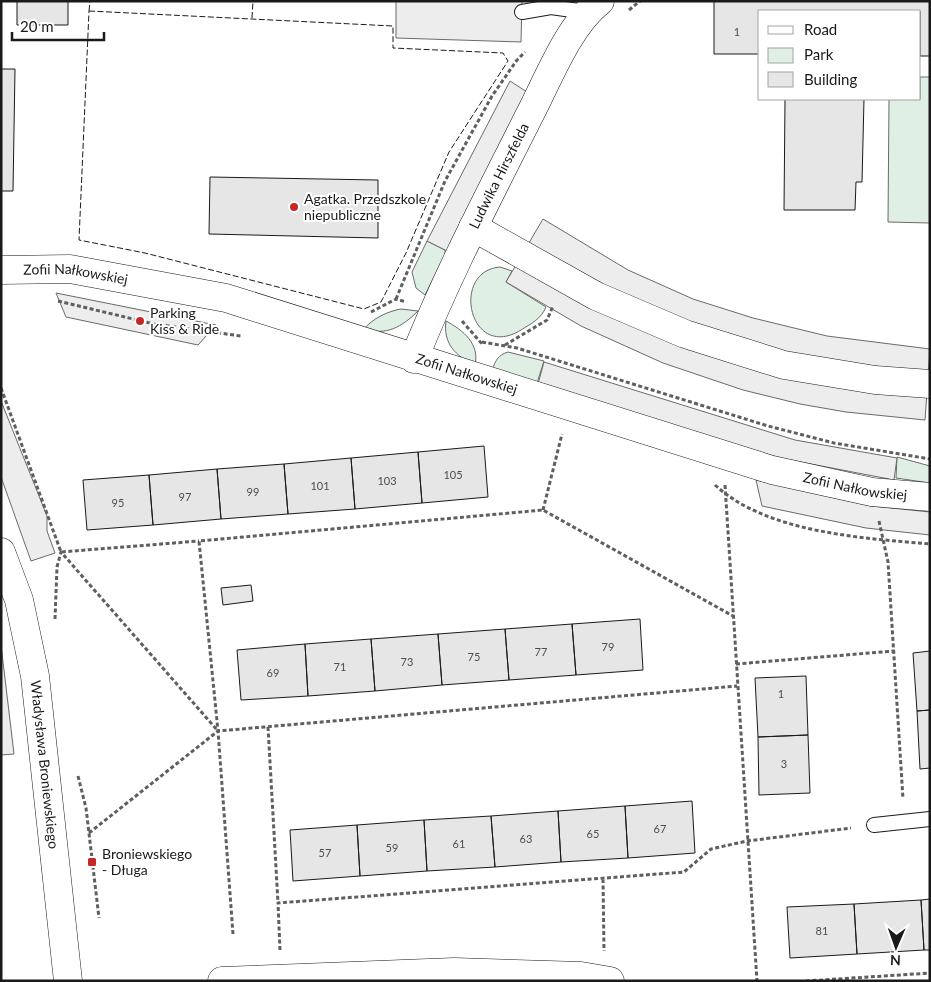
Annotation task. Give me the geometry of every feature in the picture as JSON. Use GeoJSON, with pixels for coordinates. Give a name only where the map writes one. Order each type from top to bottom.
{"type":"FeatureCollection","features":[{"type":"Feature","properties":{"kind":"street","name":"Ludwika Hirszfelda"},"geometry":{"type":"LineString","coordinates":[[414,359],[434,310],[473,227],[552,70],[593,7]]}},
{"type":"Feature","properties":{"kind":"street"},"geometry":{"type":"LineString","coordinates":[[473,227],[596,296],[685,334],[784,365],[875,380],[930,384]]}},
{"type":"Feature","properties":{"kind":"street","name":"Zofii Nałkowskiej"},"geometry":{"type":"LineString","coordinates":[[1,270],[70,269],[226,298],[729,458],[772,470],[872,492],[930,497]]}},
{"type":"Feature","properties":{"kind":"street","name":"Władysława Broniewskiego"},"geometry":{"type":"LineString","coordinates":[[1,552],[19,600],[34,676],[68,981]]}},
{"type":"Feature","properties":{"kind":"street"},"geometry":{"type":"LineString","coordinates":[[222,981],[454,972],[581,976],[606,980]]}},
{"type":"Feature","properties":{"kind":"lane"},"geometry":{"type":"LineString","coordinates":[[522,12],[551,7],[593,7]]}},
{"type":"Feature","properties":{"kind":"lane"},"geometry":{"type":"LineString","coordinates":[[874,825],[930,819]]}},
{"type":"Feature","properties":{"kind":"path"},"geometry":{"type":"LineString","coordinates":[[396,299],[444,181],[492,96],[516,60],[531,47]]}},
{"type":"Feature","properties":{"kind":"path"},"geometry":{"type":"LineString","coordinates":[[504,346],[547,320],[567,279]]}},
{"type":"Feature","properties":{"kind":"path"},"geometry":{"type":"LineString","coordinates":[[50,299],[154,324],[247,337]]}},
{"type":"Feature","properties":{"kind":"path"},"geometry":{"type":"LineString","coordinates":[[482,342],[504,346],[768,426],[834,443],[930,459]]}},
{"type":"Feature","properties":{"kind":"path"},"geometry":{"type":"LineString","coordinates":[[1,388],[61,552],[218,731]]}},
{"type":"Feature","properties":{"kind":"path"},"geometry":{"type":"LineString","coordinates":[[553,431],[571,436]]}},
{"type":"Feature","properties":{"kind":"path"},"geometry":{"type":"LineString","coordinates":[[543,510],[557,454]]}},
{"type":"Feature","properties":{"kind":"path"},"geometry":{"type":"LineString","coordinates":[[712,482],[726,495],[774,519],[826,531],[883,540],[930,544]]}},
{"type":"Feature","properties":{"kind":"path"},"geometry":{"type":"LineString","coordinates":[[872,492],[888,562],[903,795]]}},
{"type":"Feature","properties":{"kind":"path"},"geometry":{"type":"LineString","coordinates":[[726,495],[757,981]]}},
{"type":"Feature","properties":{"kind":"path"},"geometry":{"type":"LineString","coordinates":[[61,552],[543,510],[733,616]]}},
{"type":"Feature","properties":{"kind":"path"},"geometry":{"type":"LineString","coordinates":[[199,541],[218,731],[233,934]]}},
{"type":"Feature","properties":{"kind":"path"},"geometry":{"type":"LineString","coordinates":[[55,625],[57,567],[61,552]]}},
{"type":"Feature","properties":{"kind":"path"},"geometry":{"type":"LineString","coordinates":[[736,664],[894,651]]}},
{"type":"Feature","properties":{"kind":"path"},"geometry":{"type":"LineString","coordinates":[[89,833],[218,731],[737,686]]}},
{"type":"Feature","properties":{"kind":"path"},"geometry":{"type":"LineString","coordinates":[[268,727],[280,932]]}},
{"type":"Feature","properties":{"kind":"path"},"geometry":{"type":"LineString","coordinates":[[76,771],[86,808],[99,918]]}},
{"type":"Feature","properties":{"kind":"path"},"geometry":{"type":"LineString","coordinates":[[278,903],[684,872],[711,849],[747,841],[874,825]]}},
{"type":"Feature","properties":{"kind":"path"},"geometry":{"type":"LineString","coordinates":[[603,879],[604,930]]}},
{"type":"Feature","properties":{"kind":"path"},"geometry":{"type":"LineString","coordinates":[[806,981],[930,973]]}},
{"type":"Feature","properties":{"kind":"green space"},"geometry":{"type":"Polygon","coordinates":[[[921,77],[930,77],[930,223],[888,222],[889,100],[921,100],[921,77]]]}},
{"type":"Feature","properties":{"kind":"green space"},"geometry":{"type":"Polygon","coordinates":[[[427,241],[445,250],[445,255],[425,295],[416,288],[412,272],[427,241]]]}},
{"type":"Feature","properties":{"kind":"green space"},"geometry":{"type":"Polygon","coordinates":[[[500,267],[512,271],[506,282],[546,307],[542,315],[532,323],[521,330],[503,337],[489,334],[478,325],[472,312],[471,297],[475,283],[484,272],[500,267]]]}},
{"type":"Feature","properties":{"kind":"green space"},"geometry":{"type":"Polygon","coordinates":[[[401,309],[418,311],[400,326],[387,331],[364,329],[381,316],[401,309]]]}},
{"type":"Feature","properties":{"kind":"green space"},"geometry":{"type":"Polygon","coordinates":[[[446,321],[464,333],[473,344],[476,357],[475,365],[456,353],[452,348],[446,336],[446,321]]]}},
{"type":"Feature","properties":{"kind":"green space"},"geometry":{"type":"Polygon","coordinates":[[[508,352],[544,361],[537,383],[492,370],[498,358],[508,352]]]}},
{"type":"Feature","properties":{"kind":"green space"},"geometry":{"type":"Polygon","coordinates":[[[897,457],[930,466],[930,483],[896,478],[897,457]]]}},
{"type":"Feature","properties":{"kind":"shaded area"},"geometry":{"type":"Polygon","coordinates":[[[396,1],[522,1],[521,42],[396,38],[396,1]]]}},
{"type":"Feature","properties":{"kind":"shaded area"},"geometry":{"type":"Polygon","coordinates":[[[510,81],[527,92],[447,251],[427,241],[510,81]]]}},
{"type":"Feature","properties":{"kind":"shaded area"},"geometry":{"type":"Polygon","coordinates":[[[543,219],[628,270],[693,299],[753,318],[827,336],[930,349],[925,420],[846,412],[800,404],[743,390],[663,363],[581,326],[506,282],[543,219]]]}},
{"type":"Feature","properties":{"kind":"shaded area","name":"Parking Kiss & Ride"},"geometry":{"type":"Polygon","coordinates":[[[56,293],[216,325],[198,345],[66,317],[56,293]]]}},
{"type":"Feature","properties":{"kind":"shaded area"},"geometry":{"type":"Polygon","coordinates":[[[544,362],[795,440],[897,458],[894,480],[780,458],[538,384],[544,362]]]}},
{"type":"Feature","properties":{"kind":"shaded area"},"geometry":{"type":"Polygon","coordinates":[[[1,401],[47,516],[47,531],[55,553],[31,561],[1,477],[1,401]]]}},
{"type":"Feature","properties":{"kind":"shaded area"},"geometry":{"type":"Polygon","coordinates":[[[756,480],[871,506],[930,512],[930,535],[866,528],[762,506],[756,480]]]}},
{"type":"Feature","properties":{"kind":"shaded area"},"geometry":{"type":"Polygon","coordinates":[[[1,645],[14,754],[1,755],[1,645]]]}},
{"type":"Feature","properties":{"kind":"building"},"geometry":{"type":"Polygon","coordinates":[[[17,1],[68,1],[68,25],[17,25],[17,1]]]}},
{"type":"Feature","properties":{"kind":"building"},"geometry":{"type":"Polygon","coordinates":[[[714,1],[930,1],[930,56],[921,56],[921,10],[758,10],[758,54],[714,54],[714,1]]]}},
{"type":"Feature","properties":{"kind":"building"},"geometry":{"type":"Polygon","coordinates":[[[1,69],[15,69],[13,191],[1,191],[1,69]]]}},
{"type":"Feature","properties":{"kind":"building"},"geometry":{"type":"Polygon","coordinates":[[[785,100],[864,100],[862,182],[856,182],[855,210],[784,210],[785,100]]]}},
{"type":"Feature","properties":{"kind":"building","name":"Agatka. Przedszkole niepubliczne"},"geometry":{"type":"Polygon","coordinates":[[[210,177],[378,180],[378,238],[209,234],[210,177]]]}},
{"type":"Feature","properties":{"kind":"building"},"geometry":{"type":"Polygon","coordinates":[[[484,446],[488,497],[422,503],[418,452],[484,446]]]}},
{"type":"Feature","properties":{"kind":"building"},"geometry":{"type":"Polygon","coordinates":[[[418,452],[422,503],[355,509],[351,458],[418,452]]]}},
{"type":"Feature","properties":{"kind":"building"},"geometry":{"type":"Polygon","coordinates":[[[351,458],[355,509],[288,514],[284,464],[351,458]]]}},
{"type":"Feature","properties":{"kind":"building"},"geometry":{"type":"Polygon","coordinates":[[[284,464],[288,514],[221,519],[217,469],[284,464]]]}},
{"type":"Feature","properties":{"kind":"building"},"geometry":{"type":"Polygon","coordinates":[[[217,469],[221,519],[153,525],[149,475],[217,469]]]}},
{"type":"Feature","properties":{"kind":"building"},"geometry":{"type":"Polygon","coordinates":[[[149,475],[153,525],[87,530],[83,480],[149,475]]]}},
{"type":"Feature","properties":{"kind":"building"},"geometry":{"type":"Polygon","coordinates":[[[251,585],[253,601],[223,605],[221,588],[251,585]]]}},
{"type":"Feature","properties":{"kind":"building"},"geometry":{"type":"Polygon","coordinates":[[[640,619],[643,670],[576,675],[572,624],[640,619]]]}},
{"type":"Feature","properties":{"kind":"building"},"geometry":{"type":"Polygon","coordinates":[[[572,624],[576,675],[509,680],[505,629],[572,624]]]}},
{"type":"Feature","properties":{"kind":"building"},"geometry":{"type":"Polygon","coordinates":[[[505,629],[509,680],[442,685],[438,634],[505,629]]]}},
{"type":"Feature","properties":{"kind":"building"},"geometry":{"type":"Polygon","coordinates":[[[438,634],[442,685],[375,691],[371,639],[438,634]]]}},
{"type":"Feature","properties":{"kind":"building"},"geometry":{"type":"Polygon","coordinates":[[[371,639],[375,691],[308,696],[305,644],[371,639]]]}},
{"type":"Feature","properties":{"kind":"building"},"geometry":{"type":"Polygon","coordinates":[[[305,644],[308,696],[241,700],[237,650],[305,644]]]}},
{"type":"Feature","properties":{"kind":"building"},"geometry":{"type":"Polygon","coordinates":[[[930,651],[930,710],[917,711],[913,653],[930,651]]]}},
{"type":"Feature","properties":{"kind":"building"},"geometry":{"type":"Polygon","coordinates":[[[806,676],[808,735],[758,737],[755,678],[806,676]]]}},
{"type":"Feature","properties":{"kind":"building"},"geometry":{"type":"Polygon","coordinates":[[[930,710],[930,768],[920,769],[917,711],[930,710]]]}},
{"type":"Feature","properties":{"kind":"building"},"geometry":{"type":"Polygon","coordinates":[[[808,735],[810,793],[759,795],[758,737],[808,735]]]}},
{"type":"Feature","properties":{"kind":"building"},"geometry":{"type":"Polygon","coordinates":[[[692,801],[695,853],[628,858],[625,806],[692,801]]]}},
{"type":"Feature","properties":{"kind":"building"},"geometry":{"type":"Polygon","coordinates":[[[625,806],[628,858],[561,862],[558,811],[625,806]]]}},
{"type":"Feature","properties":{"kind":"building"},"geometry":{"type":"Polygon","coordinates":[[[558,811],[561,862],[495,867],[491,816],[558,811]]]}},
{"type":"Feature","properties":{"kind":"building"},"geometry":{"type":"Polygon","coordinates":[[[491,816],[495,867],[427,871],[424,820],[491,816]]]}},
{"type":"Feature","properties":{"kind":"building"},"geometry":{"type":"Polygon","coordinates":[[[424,820],[427,871],[360,876],[357,825],[424,820]]]}},
{"type":"Feature","properties":{"kind":"building"},"geometry":{"type":"Polygon","coordinates":[[[357,825],[360,876],[293,881],[290,830],[357,825]]]}},
{"type":"Feature","properties":{"kind":"building"},"geometry":{"type":"Polygon","coordinates":[[[930,899],[930,950],[924,950],[921,900],[930,899]]]}},
{"type":"Feature","properties":{"kind":"building"},"geometry":{"type":"Polygon","coordinates":[[[921,900],[924,950],[857,954],[854,904],[921,900]]]}},
{"type":"Feature","properties":{"kind":"building"},"geometry":{"type":"Polygon","coordinates":[[[854,904],[857,954],[790,958],[787,907],[854,904]]]}},
{"type":"Feature","properties":{"kind":"fence"},"geometry":{"type":"LineString","coordinates":[[89,11],[90,1]]}},
{"type":"Feature","properties":{"kind":"fence"},"geometry":{"type":"LineString","coordinates":[[252,18],[253,1]]}},
{"type":"Feature","properties":{"kind":"fence"},"geometry":{"type":"LineString","coordinates":[[89,11],[393,26],[393,48],[503,53],[508,61],[449,152],[406,253],[381,302],[364,309],[145,253],[79,240],[89,11]]}},
{"type":"Feature","properties":{"kind":"place","name":"Agatka. Przedszkole niepubliczne"},"geometry":{"type":"Point","coordinates":[294,207]}},
{"type":"Feature","properties":{"kind":"place","name":"Parking Kiss & Ride"},"geometry":{"type":"Point","coordinates":[140,321]}},
{"type":"Feature","properties":{"kind":"place","name":"Broniewskiego - Długa"},"geometry":{"type":"Point","coordinates":[92,862]}}]}
